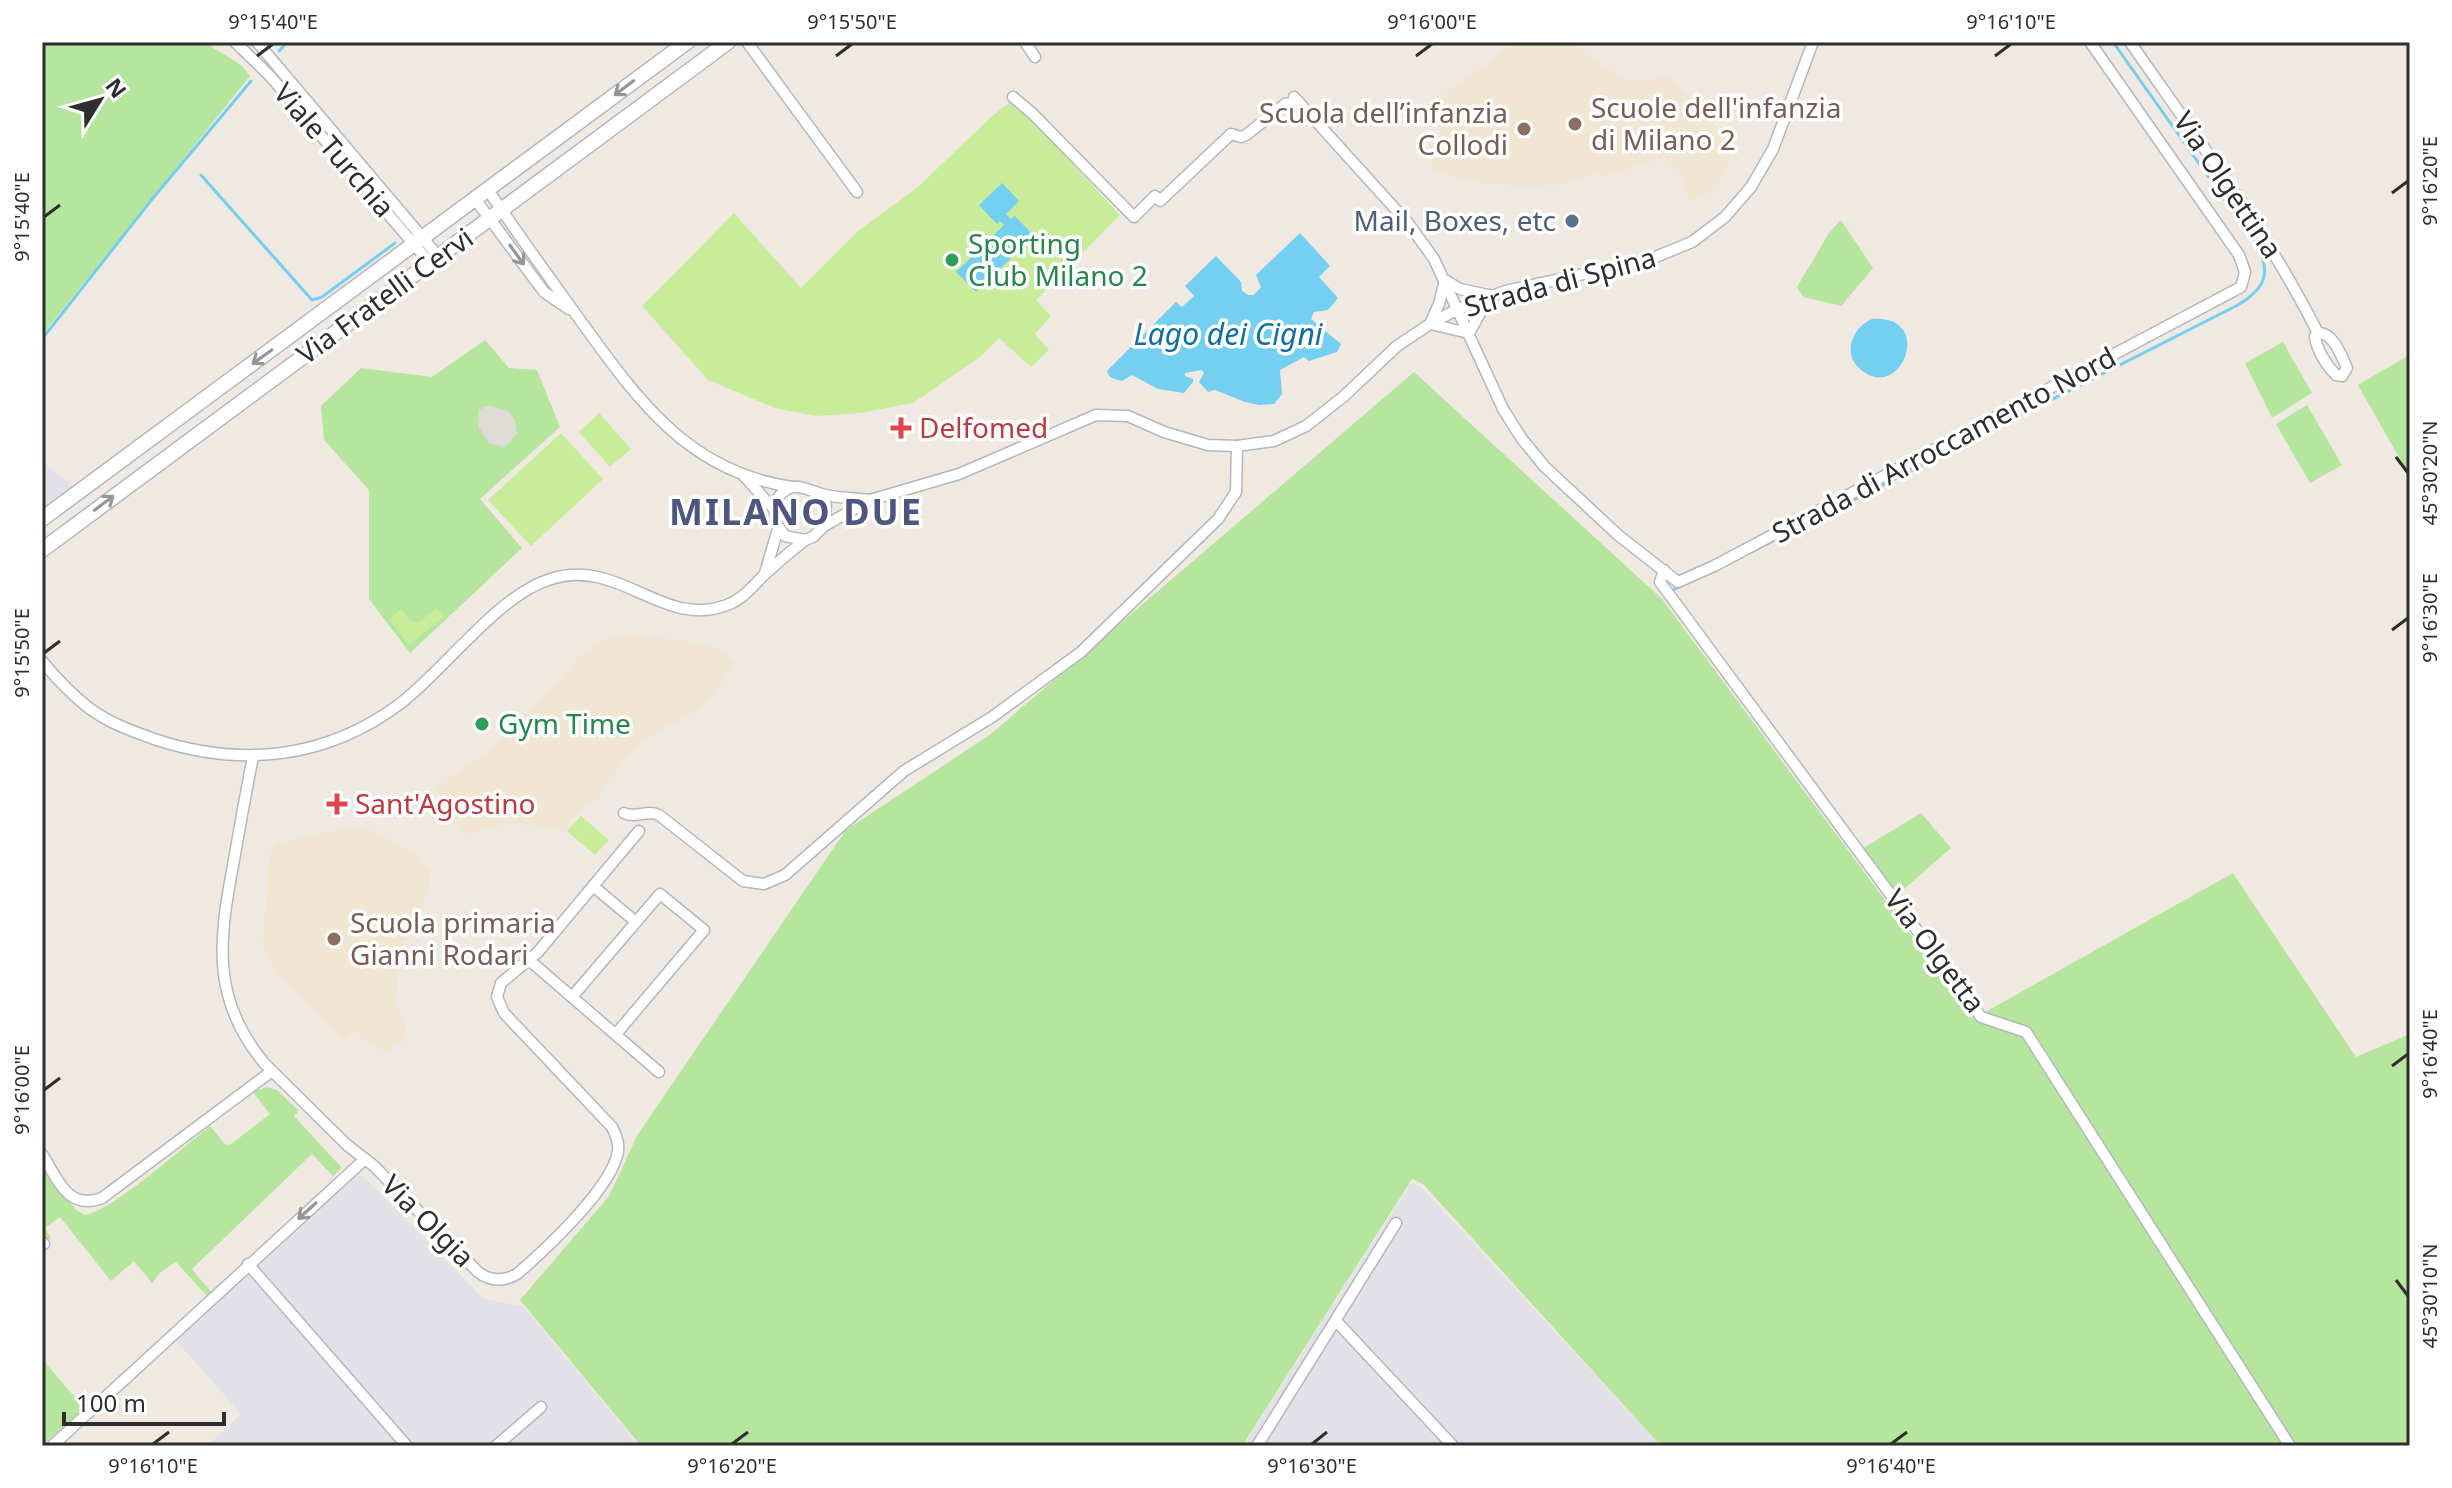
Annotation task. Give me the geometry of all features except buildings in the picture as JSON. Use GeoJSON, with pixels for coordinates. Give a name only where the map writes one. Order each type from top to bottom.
{"type":"FeatureCollection","features":[{"type":"Feature","properties":{"kind":"street","name":"Viale Turchia"},"geometry":{"type":"LineString","coordinates":[[235,42],[258,63],[419,240]]}},
{"type":"Feature","properties":{"kind":"street","name":"Viale Turchia"},"geometry":{"type":"LineString","coordinates":[[257,42],[434,259]]}},
{"type":"Feature","properties":{"kind":"street","name":"Via Fratelli Cervi"},"geometry":{"type":"LineString","coordinates":[[42,519],[687,42]]}},
{"type":"Feature","properties":{"kind":"street","name":"Via Fratelli Cervi"},"geometry":{"type":"LineString","coordinates":[[42,550],[728,42]]}},
{"type":"Feature","properties":{"kind":"street"},"geometry":{"type":"LineString","coordinates":[[747,42],[857,192]]}},
{"type":"Feature","properties":{"kind":"street"},"geometry":{"type":"LineString","coordinates":[[1025,42],[1035,57]]}},
{"type":"Feature","properties":{"kind":"street","name":"Strada di Spina"},"geometry":{"type":"LineString","coordinates":[[870,500],[959,474],[1096,415],[1128,416],[1193,442],[1223,447],[1274,441],[1306,426],[1343,397],[1390,352],[1458,309],[1490,295],[1648,260],[1692,242],[1718,223],[1742,199],[1769,157],[1813,42]]}},
{"type":"Feature","properties":{"kind":"street","name":"Strada di Arroccamento Nord"},"geometry":{"type":"LineString","coordinates":[[1664,570],[1678,582],[1714,566],[2241,287],[2245,272],[2239,255],[2090,42]]}},
{"type":"Feature","properties":{"kind":"street","name":"Via Olgettina"},"geometry":{"type":"LineString","coordinates":[[2130,42],[2241,202],[2286,273],[2318,333]]}},
{"type":"Feature","properties":{"kind":"street"},"geometry":{"type":"LineString","coordinates":[[1013,97],[1134,217],[1155,196],[1160,201],[1231,134],[1246,135],[1296,99],[1408,223],[1445,280],[1503,409],[1529,448],[1545,467],[1618,535],[1664,570]]}},
{"type":"Feature","properties":{"kind":"street"},"geometry":{"type":"LineString","coordinates":[[481,194],[544,292],[575,313],[648,410],[685,442],[742,475],[792,487],[806,487],[818,493],[870,500]]}},
{"type":"Feature","properties":{"kind":"street"},"geometry":{"type":"LineString","coordinates":[[1445,280],[1460,289],[1490,295],[1469,333]]}},
{"type":"Feature","properties":{"kind":"street"},"geometry":{"type":"LineString","coordinates":[[1445,280],[1430,324],[1469,333]]}},
{"type":"Feature","properties":{"kind":"street"},"geometry":{"type":"LineString","coordinates":[[624,813],[634,816],[651,812],[659,815],[743,881],[764,884],[785,875],[904,771],[992,717],[1081,652],[1218,519],[1236,492],[1237,446]]}},
{"type":"Feature","properties":{"kind":"street"},"geometry":{"type":"LineString","coordinates":[[742,475],[773,508],[778,529],[764,575]]}},
{"type":"Feature","properties":{"kind":"street"},"geometry":{"type":"LineString","coordinates":[[773,508],[782,493],[792,487]]}},
{"type":"Feature","properties":{"kind":"street"},"geometry":{"type":"LineString","coordinates":[[818,493],[827,512],[824,526]]}},
{"type":"Feature","properties":{"kind":"street"},"geometry":{"type":"LineString","coordinates":[[42,661],[89,708],[118,725],[171,745],[253,757],[283,754],[341,737],[382,716],[411,695],[517,596],[549,579],[575,574],[603,577],[670,606],[694,611],[715,609],[736,601],[805,540],[870,500]]}},
{"type":"Feature","properties":{"kind":"street"},"geometry":{"type":"LineString","coordinates":[[778,529],[785,536],[805,540]]}},
{"type":"Feature","properties":{"kind":"street","name":"Via Olgetta"},"geometry":{"type":"LineString","coordinates":[[1664,570],[1660,582],[1981,1017],[2026,1032],[2290,1446]]}},
{"type":"Feature","properties":{"kind":"street"},"geometry":{"type":"LineString","coordinates":[[253,757],[224,908],[221,951],[225,989],[235,1020],[253,1050],[365,1159]]}},
{"type":"Feature","properties":{"kind":"street","name":"Via Olgia"},"geometry":{"type":"LineString","coordinates":[[52,1446],[365,1159],[478,1272],[494,1280],[517,1274],[600,1190],[618,1155],[616,1134],[504,1013],[498,1002],[501,983],[529,960],[639,831]]}},
{"type":"Feature","properties":{"kind":"street"},"geometry":{"type":"LineString","coordinates":[[593,886],[636,922]]}},
{"type":"Feature","properties":{"kind":"street"},"geometry":{"type":"LineString","coordinates":[[572,997],[660,894],[704,930],[616,1034]]}},
{"type":"Feature","properties":{"kind":"street"},"geometry":{"type":"LineString","coordinates":[[529,960],[659,1072]]}},
{"type":"Feature","properties":{"kind":"street"},"geometry":{"type":"LineString","coordinates":[[42,1154],[74,1199],[82,1203],[102,1198],[272,1071]]}},
{"type":"Feature","properties":{"kind":"street"},"geometry":{"type":"LineString","coordinates":[[1257,1446],[1396,1223]]}},
{"type":"Feature","properties":{"kind":"street"},"geometry":{"type":"LineString","coordinates":[[248,1264],[407,1446]]}},
{"type":"Feature","properties":{"kind":"street"},"geometry":{"type":"LineString","coordinates":[[1337,1322],[1453,1446]]}},
{"type":"Feature","properties":{"kind":"street"},"geometry":{"type":"LineString","coordinates":[[496,1446],[541,1407]]}},
{"type":"Feature","properties":{"kind":"shaded area","name":"Scuole dell'infanzia di Milano 2"},"geometry":{"type":"Polygon","coordinates":[[[1516,42],[1569,42],[1625,80],[1670,77],[1725,137],[1731,152],[1725,173],[1708,193],[1690,202],[1679,170],[1667,160],[1659,159],[1606,176],[1598,173],[1557,185],[1482,183],[1440,173],[1431,162],[1443,144],[1432,107],[1516,42]]]}},
{"type":"Feature","properties":{"kind":"shaded area"},"geometry":{"type":"Polygon","coordinates":[[[490,405],[508,411],[515,420],[517,434],[505,447],[489,443],[478,426],[479,410],[490,405]]]}},
{"type":"Feature","properties":{"kind":"shaded area"},"geometry":{"type":"Polygon","coordinates":[[[42,462],[76,488],[42,513],[42,462]]]}},
{"type":"Feature","properties":{"kind":"shaded area"},"geometry":{"type":"Polygon","coordinates":[[[630,634],[710,645],[735,662],[714,695],[700,708],[642,741],[605,784],[598,799],[582,808],[562,832],[534,825],[504,824],[465,834],[436,796],[437,788],[489,751],[587,650],[610,638],[630,634]]]}},
{"type":"Feature","properties":{"kind":"shaded area","name":"Scuola primaria Gianni Rodari"},"geometry":{"type":"Polygon","coordinates":[[[354,827],[370,830],[416,854],[431,873],[429,887],[400,953],[396,1002],[406,1033],[403,1041],[386,1052],[371,1045],[355,1030],[344,1040],[278,972],[266,955],[263,943],[273,848],[278,843],[354,827]]]}},
{"type":"Feature","properties":{"kind":"shaded area"},"geometry":{"type":"Polygon","coordinates":[[[355,1168],[484,1299],[524,1307],[639,1446],[207,1446],[241,1414],[172,1336],[355,1168]]]}},
{"type":"Feature","properties":{"kind":"shaded area"},"geometry":{"type":"Polygon","coordinates":[[[1411,1183],[1420,1186],[1661,1446],[1243,1446],[1411,1183]]]}},
{"type":"Feature","properties":{"kind":"green space"},"geometry":{"type":"Polygon","coordinates":[[[42,42],[204,42],[241,65],[250,76],[42,335],[42,42]]]}},
{"type":"Feature","properties":{"kind":"green space","name":"Sporting Club Milano 2"},"geometry":{"type":"Polygon","coordinates":[[[1013,100],[1120,215],[1036,300],[1051,316],[1035,334],[1049,350],[1031,367],[999,338],[980,357],[913,403],[861,413],[816,416],[775,408],[708,380],[642,306],[734,213],[801,288],[857,232],[918,187],[1013,100]]]}},
{"type":"Feature","properties":{"kind":"green space"},"geometry":{"type":"Polygon","coordinates":[[[1841,220],[1873,268],[1841,306],[1803,297],[1797,287],[1829,233],[1841,220]]]}},
{"type":"Feature","properties":{"kind":"green space"},"geometry":{"type":"Polygon","coordinates":[[[485,340],[509,368],[537,370],[560,427],[480,499],[522,548],[410,653],[369,599],[369,490],[324,440],[321,406],[361,368],[432,377],[485,340]]]}},
{"type":"Feature","properties":{"kind":"green space"},"geometry":{"type":"Polygon","coordinates":[[[2283,342],[2312,393],[2272,418],[2245,363],[2283,342]]]}},
{"type":"Feature","properties":{"kind":"green space"},"geometry":{"type":"Polygon","coordinates":[[[2410,357],[2410,477],[2358,385],[2410,357]]]}},
{"type":"Feature","properties":{"kind":"green space"},"geometry":{"type":"Polygon","coordinates":[[[1414,372],[1662,599],[1973,1019],[2233,873],[2356,1057],[2410,1034],[2410,1446],[1661,1446],[1423,1184],[1412,1179],[1242,1446],[641,1446],[520,1300],[609,1196],[638,1134],[846,830],[991,734],[1414,372]]]}},
{"type":"Feature","properties":{"kind":"green space"},"geometry":{"type":"Polygon","coordinates":[[[2307,405],[2342,465],[2310,483],[2276,424],[2307,405]]]}},
{"type":"Feature","properties":{"kind":"green space"},"geometry":{"type":"Polygon","coordinates":[[[599,413],[631,449],[610,467],[579,432],[599,413]]]}},
{"type":"Feature","properties":{"kind":"green space"},"geometry":{"type":"Polygon","coordinates":[[[561,433],[603,479],[531,546],[488,500],[561,433]]]}},
{"type":"Feature","properties":{"kind":"green space"},"geometry":{"type":"Polygon","coordinates":[[[437,608],[444,617],[409,645],[389,619],[401,609],[410,621],[418,623],[437,608]]]}},
{"type":"Feature","properties":{"kind":"green space"},"geometry":{"type":"Polygon","coordinates":[[[1921,813],[1951,848],[1896,896],[1862,849],[1921,813]]]}},
{"type":"Feature","properties":{"kind":"green space"},"geometry":{"type":"Polygon","coordinates":[[[581,816],[609,840],[595,855],[567,831],[581,816]]]}},
{"type":"Feature","properties":{"kind":"green space"},"geometry":{"type":"Polygon","coordinates":[[[266,1087],[277,1090],[299,1111],[294,1116],[342,1168],[333,1176],[312,1154],[192,1269],[212,1293],[208,1297],[176,1262],[152,1283],[134,1261],[111,1281],[60,1217],[45,1228],[51,1238],[42,1245],[42,1163],[76,1210],[85,1215],[98,1211],[130,1190],[210,1126],[225,1144],[230,1145],[270,1114],[253,1092],[266,1087]]]}},
{"type":"Feature","properties":{"kind":"green space"},"geometry":{"type":"Polygon","coordinates":[[[42,1361],[85,1409],[42,1445],[42,1361]]]}},
{"type":"Feature","properties":{"kind":"water"},"geometry":{"type":"Polygon","coordinates":[[[1002,183],[1019,201],[1006,214],[1011,219],[1015,216],[1034,236],[976,292],[956,272],[1004,225],[1000,221],[997,224],[979,205],[1002,183]]]}},
{"type":"Feature","properties":{"kind":"water","name":"Lago dei Cigni"},"geometry":{"type":"Polygon","coordinates":[[[1300,233],[1330,266],[1319,277],[1338,298],[1328,310],[1314,312],[1311,319],[1341,344],[1337,352],[1309,361],[1304,357],[1280,370],[1282,394],[1274,404],[1259,405],[1215,390],[1208,392],[1199,382],[1204,373],[1202,370],[1185,373],[1193,382],[1184,393],[1158,389],[1132,375],[1122,381],[1109,375],[1107,371],[1176,302],[1182,307],[1194,296],[1185,286],[1216,256],[1241,282],[1242,291],[1254,295],[1261,287],[1256,275],[1300,233]]]}},
{"type":"Feature","properties":{"kind":"water"},"geometry":{"type":"Polygon","coordinates":[[[1872,319],[1892,321],[1903,330],[1907,342],[1899,368],[1888,376],[1875,377],[1860,369],[1851,356],[1855,335],[1872,319]]]}},
{"type":"Feature","properties":{"kind":"waterway"},"geometry":{"type":"LineString","coordinates":[[279,51],[287,42]]}},
{"type":"Feature","properties":{"kind":"waterway"},"geometry":{"type":"LineString","coordinates":[[1751,552],[2236,306],[2259,287],[2265,273],[2256,244],[2113,42]]}},
{"type":"Feature","properties":{"kind":"waterway"},"geometry":{"type":"LineString","coordinates":[[42,339],[153,198],[251,81]]}},
{"type":"Feature","properties":{"kind":"waterway"},"geometry":{"type":"LineString","coordinates":[[201,175],[312,300],[322,297],[395,243]]}},
{"type":"Feature","properties":{"kind":"waterway"},"geometry":{"type":"LineString","coordinates":[[1673,590],[1683,585]]}},
{"type":"Feature","properties":{"kind":"place","name":"Scuole dell'infanzia di Milano 2"},"geometry":{"type":"Point","coordinates":[1575,124]}},
{"type":"Feature","properties":{"kind":"place","name":"Scuola dell’infanzia Collodi"},"geometry":{"type":"Point","coordinates":[1524,129]}},
{"type":"Feature","properties":{"kind":"place","name":"Mail, Boxes, etc"},"geometry":{"type":"Point","coordinates":[1572,221]}},
{"type":"Feature","properties":{"kind":"place","name":"Sporting Club Milano 2"},"geometry":{"type":"Point","coordinates":[952,260]}},
{"type":"Feature","properties":{"kind":"place","name":"Delfomed"},"geometry":{"type":"Point","coordinates":[901,428]}},
{"type":"Feature","properties":{"kind":"place","name":"Gym Time"},"geometry":{"type":"Point","coordinates":[482,724]}},
{"type":"Feature","properties":{"kind":"place","name":"Sant'Agostino"},"geometry":{"type":"Point","coordinates":[337,804]}},
{"type":"Feature","properties":{"kind":"place","name":"Scuola primaria Gianni Rodari"},"geometry":{"type":"Point","coordinates":[334,939]}},
{"type":"Feature","properties":{"kind":"district","name":"MILANO DUE"},"geometry":{"type":"Point","coordinates":[796,512]}}]}
